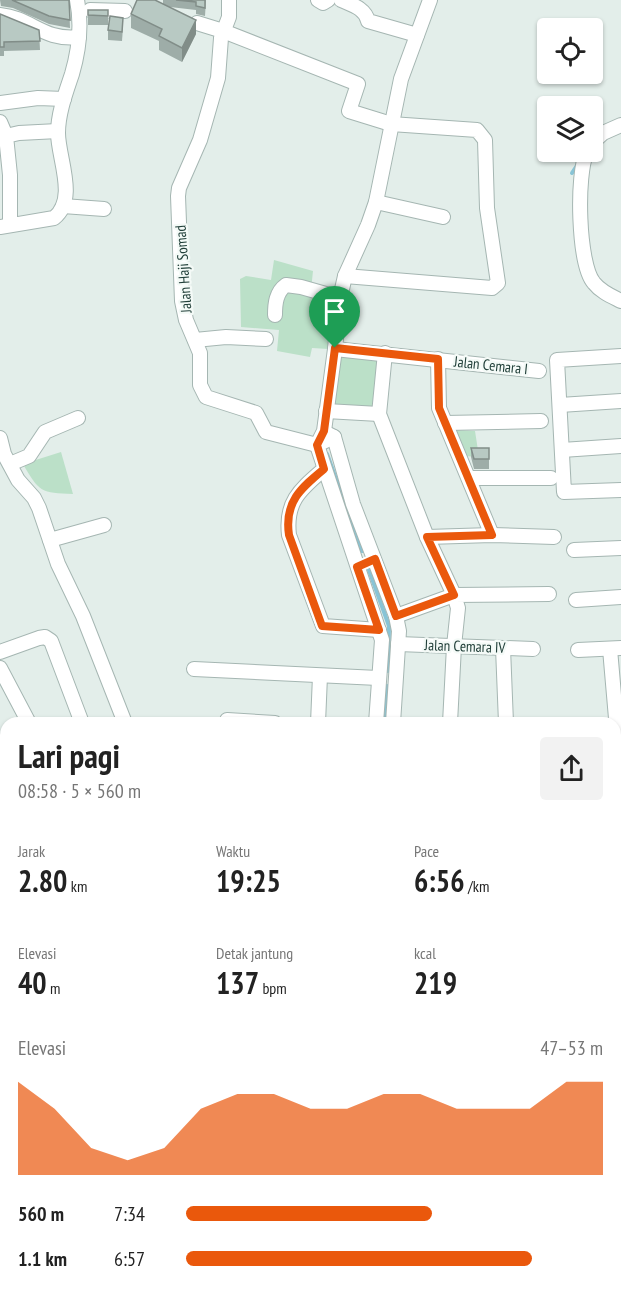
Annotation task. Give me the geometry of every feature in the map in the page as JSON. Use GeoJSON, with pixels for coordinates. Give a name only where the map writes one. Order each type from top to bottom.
{"type":"FeatureCollection","features":[{"type":"Feature","properties":{"kind":"street","name":"Jalan Haji Somad"},"geometry":{"type":"LineString","coordinates":[[229,0],[229,17],[221,38],[218,78],[200,140],[179,188],[182,301],[186,320],[200,353],[200,385],[206,397],[256,413],[266,432],[317,445]]}},
{"type":"Feature","properties":{"kind":"street"},"geometry":{"type":"LineString","coordinates":[[318,0],[323,3],[328,0]]}},
{"type":"Feature","properties":{"kind":"street"},"geometry":{"type":"LineString","coordinates":[[341,0],[361,9],[368,21],[417,35]]}},
{"type":"Feature","properties":{"kind":"street"},"geometry":{"type":"LineString","coordinates":[[376,717],[382,640],[354,504],[329,434],[326,411],[340,298],[345,276],[376,202],[401,79],[430,0]]}},
{"type":"Feature","properties":{"kind":"street"},"geometry":{"type":"LineString","coordinates":[[0,122],[6,136],[10,175],[5,226],[54,218],[63,206],[65,185],[58,131],[64,99],[76,59],[79,37],[78,5],[125,11]]}},
{"type":"Feature","properties":{"kind":"street"},"geometry":{"type":"LineString","coordinates":[[0,15],[17,19],[56,37],[79,37]]}},
{"type":"Feature","properties":{"kind":"street"},"geometry":{"type":"LineString","coordinates":[[197,23],[358,84],[349,111],[391,124],[477,130],[485,140],[487,208],[498,283],[492,288],[345,276]]}},
{"type":"Feature","properties":{"kind":"street"},"geometry":{"type":"LineString","coordinates":[[0,103],[38,98],[64,99]]}},
{"type":"Feature","properties":{"kind":"street"},"geometry":{"type":"LineString","coordinates":[[603,133],[621,125]]}},
{"type":"Feature","properties":{"kind":"street"},"geometry":{"type":"LineString","coordinates":[[6,136],[58,131]]}},
{"type":"Feature","properties":{"kind":"street"},"geometry":{"type":"LineString","coordinates":[[583,162],[580,183],[586,267],[594,284],[621,301]]}},
{"type":"Feature","properties":{"kind":"street"},"geometry":{"type":"LineString","coordinates":[[376,202],[443,217]]}},
{"type":"Feature","properties":{"kind":"street"},"geometry":{"type":"LineString","coordinates":[[63,206],[104,209]]}},
{"type":"Feature","properties":{"kind":"street"},"geometry":{"type":"LineString","coordinates":[[275,315],[279,291],[286,285],[340,298]]}},
{"type":"Feature","properties":{"kind":"street"},"geometry":{"type":"LineString","coordinates":[[195,340],[226,337],[266,339]]}},
{"type":"Feature","properties":{"kind":"street","name":"Jalan Cemara I"},"geometry":{"type":"LineString","coordinates":[[335,348],[539,371]]}},
{"type":"Feature","properties":{"kind":"street"},"geometry":{"type":"LineString","coordinates":[[385,353],[379,414],[427,537],[458,608],[450,717]]}},
{"type":"Feature","properties":{"kind":"street"},"geometry":{"type":"LineString","coordinates":[[621,356],[557,360],[564,492],[621,490]]}},
{"type":"Feature","properties":{"kind":"street"},"geometry":{"type":"LineString","coordinates":[[438,359],[439,408],[492,535]]}},
{"type":"Feature","properties":{"kind":"street"},"geometry":{"type":"LineString","coordinates":[[560,405],[621,401]]}},
{"type":"Feature","properties":{"kind":"street"},"geometry":{"type":"LineString","coordinates":[[326,411],[379,414]]}},
{"type":"Feature","properties":{"kind":"street"},"geometry":{"type":"LineString","coordinates":[[10,464],[29,456],[45,432],[78,418]]}},
{"type":"Feature","properties":{"kind":"street"},"geometry":{"type":"LineString","coordinates":[[445,423],[541,420]]}},
{"type":"Feature","properties":{"kind":"street"},"geometry":{"type":"LineString","coordinates":[[329,434],[317,445],[324,469],[366,563],[396,616],[399,631],[393,717]]}},
{"type":"Feature","properties":{"kind":"street"},"geometry":{"type":"LineString","coordinates":[[0,438],[4,454],[18,480],[34,498],[58,564],[83,616],[123,717]]}},
{"type":"Feature","properties":{"kind":"street"},"geometry":{"type":"LineString","coordinates":[[562,450],[621,446]]}},
{"type":"Feature","properties":{"kind":"street"},"geometry":{"type":"LineString","coordinates":[[324,469],[300,490],[294,499],[288,527],[291,541],[322,626],[379,630]]}},
{"type":"Feature","properties":{"kind":"street"},"geometry":{"type":"LineString","coordinates":[[469,478],[551,478]]}},
{"type":"Feature","properties":{"kind":"street"},"geometry":{"type":"LineString","coordinates":[[50,540],[104,525]]}},
{"type":"Feature","properties":{"kind":"street"},"geometry":{"type":"LineString","coordinates":[[427,537],[492,535],[554,537]]}},
{"type":"Feature","properties":{"kind":"street"},"geometry":{"type":"LineString","coordinates":[[574,550],[621,548]]}},
{"type":"Feature","properties":{"kind":"street"},"geometry":{"type":"LineString","coordinates":[[396,616],[454,595],[549,594]]}},
{"type":"Feature","properties":{"kind":"street"},"geometry":{"type":"LineString","coordinates":[[576,600],[621,597]]}},
{"type":"Feature","properties":{"kind":"street"},"geometry":{"type":"LineString","coordinates":[[0,652],[39,638],[45,637],[51,641],[80,717]]}},
{"type":"Feature","properties":{"kind":"street","name":"Jalan Cemara IV"},"geometry":{"type":"LineString","coordinates":[[398,644],[533,649]]}},
{"type":"Feature","properties":{"kind":"street"},"geometry":{"type":"LineString","coordinates":[[503,648],[506,717]]}},
{"type":"Feature","properties":{"kind":"street"},"geometry":{"type":"LineString","coordinates":[[578,650],[616,648],[619,717]]}},
{"type":"Feature","properties":{"kind":"street"},"geometry":{"type":"LineString","coordinates":[[0,668],[26,717]]}},
{"type":"Feature","properties":{"kind":"street"},"geometry":{"type":"LineString","coordinates":[[194,669],[378,678]]}},
{"type":"Feature","properties":{"kind":"street"},"geometry":{"type":"LineString","coordinates":[[318,717],[320,676]]}},
{"type":"Feature","properties":{"kind":"green space"},"geometry":{"type":"Polygon","coordinates":[[[274,260],[313,271],[311,290],[318,294],[323,330],[328,331],[328,349],[312,348],[310,357],[277,351],[279,330],[241,327],[240,279],[246,276],[271,280],[274,260]]]}},
{"type":"Feature","properties":{"kind":"green space"},"geometry":{"type":"Polygon","coordinates":[[[335,349],[385,353],[379,414],[326,411],[335,349]]]}},
{"type":"Feature","properties":{"kind":"green space"},"geometry":{"type":"Polygon","coordinates":[[[455,430],[475,431],[479,457],[464,456],[455,430]]]}},
{"type":"Feature","properties":{"kind":"green space"},"geometry":{"type":"Polygon","coordinates":[[[61,452],[73,494],[54,493],[37,486],[23,464],[61,452]]]}},
{"type":"Feature","properties":{"kind":"building"},"geometry":{"type":"Polygon","coordinates":[[[12,0],[69,0],[70,20],[49,16],[12,0]]]}},
{"type":"Feature","properties":{"kind":"building"},"geometry":{"type":"Polygon","coordinates":[[[137,0],[155,0],[196,20],[182,48],[159,36],[162,29],[131,14],[137,0]]]}},
{"type":"Feature","properties":{"kind":"building"},"geometry":{"type":"Polygon","coordinates":[[[176,0],[205,0],[205,8],[196,6],[196,2],[176,0]]]}},
{"type":"Feature","properties":{"kind":"building"},"geometry":{"type":"Polygon","coordinates":[[[88,10],[108,10],[108,16],[88,15],[88,10]]]}},
{"type":"Feature","properties":{"kind":"building"},"geometry":{"type":"Polygon","coordinates":[[[0,14],[39,30],[40,41],[4,42],[4,47],[0,47],[0,14]]]}},
{"type":"Feature","properties":{"kind":"building"},"geometry":{"type":"Polygon","coordinates":[[[110,16],[123,18],[122,32],[108,30],[110,16]]]}},
{"type":"Feature","properties":{"kind":"building"},"geometry":{"type":"Polygon","coordinates":[[[471,448],[489,448],[489,459],[474,459],[471,448]]]}},
{"type":"Feature","properties":{"kind":"waterway"},"geometry":{"type":"LineString","coordinates":[[572,173],[578,164]]}},
{"type":"Feature","properties":{"kind":"waterway"},"geometry":{"type":"LineString","coordinates":[[327,454],[362,551]]}},
{"type":"Feature","properties":{"kind":"waterway"},"geometry":{"type":"LineString","coordinates":[[369,570],[389,626],[388,671]]}},
{"type":"Feature","properties":{"kind":"waterway"},"geometry":{"type":"LineString","coordinates":[[385,717],[387,686]]}},
{"type":"Feature","properties":{"kind":"route"},"geometry":{"type":"LineString","coordinates":[[335,348],[438,359],[439,408],[492,535],[427,537],[454,595],[396,616],[375,559],[357,567],[379,630],[322,626],[289,535],[288,520],[294,499],[300,490],[324,469],[317,445],[324,431],[335,348]]}}]}
